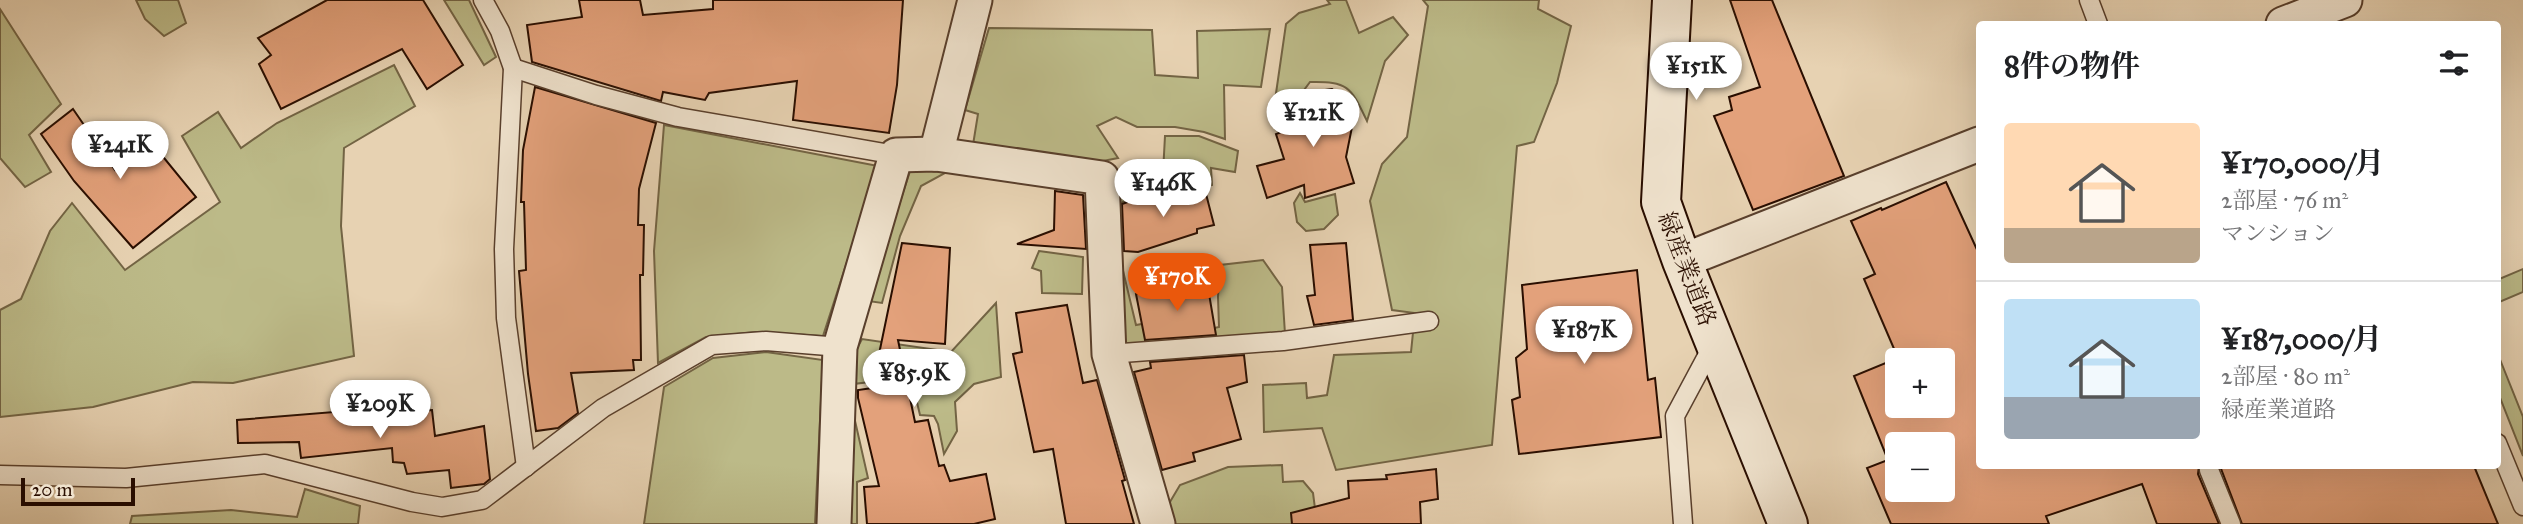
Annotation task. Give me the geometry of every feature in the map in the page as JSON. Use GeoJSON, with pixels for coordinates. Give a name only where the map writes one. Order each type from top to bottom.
{"type":"FeatureCollection","features":[{"type":"Feature","properties":{"kind":"main road","name":"緑産業道路"},"geometry":{"type":"LineString","coordinates":[[1672,0],[1661,202],[1682,261],[1788,524]]}},
{"type":"Feature","properties":{"kind":"street"},"geometry":{"type":"LineString","coordinates":[[936,154],[975,0]]}},
{"type":"Feature","properties":{"kind":"street"},"geometry":{"type":"LineString","coordinates":[[2294,21],[2332,11]]}},
{"type":"Feature","properties":{"kind":"street"},"geometry":{"type":"LineString","coordinates":[[1682,261],[1976,145]]}},
{"type":"Feature","properties":{"kind":"street"},"geometry":{"type":"LineString","coordinates":[[834,524],[841,347],[896,155],[936,154],[1102,178],[1108,354],[1158,524]]}},
{"type":"Feature","properties":{"kind":"lane"},"geometry":{"type":"LineString","coordinates":[[483,0],[500,31],[513,68],[504,249],[506,318],[526,467]]}},
{"type":"Feature","properties":{"kind":"lane"},"geometry":{"type":"LineString","coordinates":[[2089,0],[2097,21]]}},
{"type":"Feature","properties":{"kind":"lane"},"geometry":{"type":"LineString","coordinates":[[513,68],[596,96],[678,117],[896,155]]}},
{"type":"Feature","properties":{"kind":"lane"},"geometry":{"type":"LineString","coordinates":[[1108,354],[1283,341],[1429,321]]}},
{"type":"Feature","properties":{"kind":"lane"},"geometry":{"type":"LineString","coordinates":[[0,475],[126,478],[265,464],[412,502],[442,506],[482,500],[603,408],[712,345],[766,341],[841,347]]}},
{"type":"Feature","properties":{"kind":"lane"},"geometry":{"type":"LineString","coordinates":[[1683,524],[1675,416],[1715,342]]}},
{"type":"Feature","properties":{"kind":"lane"},"geometry":{"type":"LineString","coordinates":[[2501,453],[2523,506]]}},
{"type":"Feature","properties":{"kind":"lane"},"geometry":{"type":"LineString","coordinates":[[2209,470],[2231,524]]}},
{"type":"Feature","properties":{"kind":"shaded area"},"geometry":{"type":"Polygon","coordinates":[[[136,0],[178,0],[186,23],[164,36],[145,19],[136,0]]]}},
{"type":"Feature","properties":{"kind":"shaded area"},"geometry":{"type":"Polygon","coordinates":[[[444,0],[469,0],[496,57],[484,65],[444,0]]]}},
{"type":"Feature","properties":{"kind":"shaded area"},"geometry":{"type":"Polygon","coordinates":[[[1327,0],[1346,0],[1359,33],[1393,17],[1408,35],[1385,61],[1367,121],[1357,101],[1347,89],[1341,85],[1323,82],[1310,82],[1287,113],[1273,114],[1286,24],[1299,13],[1330,4],[1327,0]]]}},
{"type":"Feature","properties":{"kind":"shaded area"},"geometry":{"type":"Polygon","coordinates":[[[1423,0],[1539,0],[1538,9],[1571,26],[1557,83],[1534,142],[1517,146],[1492,445],[1336,470],[1322,428],[1264,432],[1263,385],[1306,383],[1307,398],[1327,395],[1334,355],[1411,352],[1415,313],[1392,310],[1370,201],[1382,164],[1407,137],[1428,6],[1423,0]]]}},
{"type":"Feature","properties":{"kind":"shaded area"},"geometry":{"type":"Polygon","coordinates":[[[0,9],[61,104],[29,135],[51,172],[25,187],[0,158],[0,9]]]}},
{"type":"Feature","properties":{"kind":"shaded area"},"geometry":{"type":"Polygon","coordinates":[[[989,28],[1152,30],[1155,75],[1198,78],[1197,31],[1270,29],[1261,87],[1224,85],[1225,139],[1175,127],[1137,127],[1116,117],[1097,126],[1118,158],[1093,163],[973,145],[978,114],[965,110],[989,28]]]}},
{"type":"Feature","properties":{"kind":"shaded area"},"geometry":{"type":"Polygon","coordinates":[[[394,65],[415,106],[344,148],[341,226],[354,356],[233,383],[193,382],[93,407],[0,417],[0,310],[21,299],[50,231],[72,203],[125,270],[220,202],[182,136],[218,112],[241,148],[277,123],[394,65]]]}},
{"type":"Feature","properties":{"kind":"shaded area"},"geometry":{"type":"Polygon","coordinates":[[[664,125],[878,166],[823,336],[756,332],[706,337],[658,363],[654,251],[664,125]]]}},
{"type":"Feature","properties":{"kind":"shaded area"},"geometry":{"type":"Polygon","coordinates":[[[1165,136],[1199,136],[1238,151],[1235,172],[1211,168],[1212,185],[1191,189],[1141,191],[1116,206],[1112,183],[1128,170],[1163,173],[1165,136]]]}},
{"type":"Feature","properties":{"kind":"shaded area"},"geometry":{"type":"Polygon","coordinates":[[[911,168],[947,172],[921,186],[900,236],[882,303],[868,301],[911,168]]]}},
{"type":"Feature","properties":{"kind":"shaded area"},"geometry":{"type":"Polygon","coordinates":[[[1300,193],[1305,202],[1335,194],[1338,215],[1324,229],[1306,231],[1297,222],[1294,203],[1300,193]]]}},
{"type":"Feature","properties":{"kind":"shaded area"},"geometry":{"type":"Polygon","coordinates":[[[1114,233],[1136,325],[1147,323],[1180,336],[1219,327],[1220,265],[1263,260],[1282,287],[1285,334],[1122,346],[1114,233]]]}},
{"type":"Feature","properties":{"kind":"shaded area"},"geometry":{"type":"Polygon","coordinates":[[[1039,251],[1083,257],[1082,294],[1042,293],[1041,271],[1032,268],[1039,251]]]}},
{"type":"Feature","properties":{"kind":"shaded area"},"geometry":{"type":"Polygon","coordinates":[[[2523,269],[2523,292],[2501,301],[2501,278],[2523,269]]]}},
{"type":"Feature","properties":{"kind":"shaded area"},"geometry":{"type":"Polygon","coordinates":[[[996,303],[1001,377],[974,384],[955,402],[957,431],[944,454],[934,416],[920,415],[911,377],[853,384],[854,354],[862,339],[951,352],[996,303]]]}},
{"type":"Feature","properties":{"kind":"shaded area"},"geometry":{"type":"Polygon","coordinates":[[[766,352],[823,360],[815,524],[644,524],[664,387],[713,358],[766,352]]]}},
{"type":"Feature","properties":{"kind":"shaded area"},"geometry":{"type":"Polygon","coordinates":[[[2501,362],[2523,417],[2523,456],[2501,400],[2501,362]]]}},
{"type":"Feature","properties":{"kind":"shaded area"},"geometry":{"type":"Polygon","coordinates":[[[853,412],[868,478],[857,482],[857,524],[850,524],[853,412]]]}},
{"type":"Feature","properties":{"kind":"shaded area"},"geometry":{"type":"Polygon","coordinates":[[[1282,465],[1283,482],[1303,481],[1313,493],[1317,524],[1168,524],[1164,512],[1180,485],[1228,467],[1282,465]]]}},
{"type":"Feature","properties":{"kind":"shaded area"},"geometry":{"type":"Polygon","coordinates":[[[305,489],[360,506],[358,524],[130,524],[132,516],[231,510],[297,517],[305,489]]]}},
{"type":"Feature","properties":{"kind":"building"},"geometry":{"type":"Polygon","coordinates":[[[327,0],[423,0],[463,65],[427,89],[402,49],[281,109],[259,64],[271,55],[258,38],[327,0]]]}},
{"type":"Feature","properties":{"kind":"building"},"geometry":{"type":"Polygon","coordinates":[[[579,0],[640,0],[643,15],[713,9],[713,0],[903,0],[897,85],[889,133],[793,120],[797,81],[709,93],[705,100],[663,92],[661,101],[532,62],[527,25],[582,17],[579,0]]]}},
{"type":"Feature","properties":{"kind":"building"},"geometry":{"type":"Polygon","coordinates":[[[1730,0],[1772,0],[1844,176],[1753,210],[1714,116],[1732,110],[1729,97],[1760,87],[1730,0]]]}},
{"type":"Feature","properties":{"kind":"building"},"geometry":{"type":"Polygon","coordinates":[[[535,87],[656,123],[639,189],[638,225],[644,225],[643,275],[640,275],[641,360],[633,360],[634,370],[571,373],[578,413],[558,428],[536,431],[519,271],[526,270],[524,202],[521,202],[523,150],[535,87]]]}},
{"type":"Feature","properties":{"kind":"building"},"geometry":{"type":"Polygon","coordinates":[[[1332,89],[1345,99],[1354,117],[1346,157],[1354,183],[1305,198],[1304,185],[1267,198],[1257,166],[1284,159],[1276,134],[1290,129],[1318,91],[1332,89]]]}},
{"type":"Feature","properties":{"kind":"building"},"geometry":{"type":"Polygon","coordinates":[[[73,109],[115,170],[151,142],[196,197],[133,248],[74,181],[41,134],[73,109]]]}},
{"type":"Feature","properties":{"kind":"building"},"geometry":{"type":"Polygon","coordinates":[[[1946,182],[1976,247],[1976,469],[2199,469],[2198,474],[2219,524],[2157,524],[2142,484],[2046,516],[2049,524],[1891,524],[1867,468],[1885,461],[1885,502],[1955,502],[1955,432],[1885,432],[1885,453],[1854,376],[1885,363],[1885,418],[1955,418],[1955,348],[1894,348],[1864,279],[1875,274],[1851,221],[1946,182]]]}},
{"type":"Feature","properties":{"kind":"building"},"geometry":{"type":"Polygon","coordinates":[[[1205,190],[1214,225],[1138,252],[1124,251],[1122,204],[1150,194],[1180,192],[1188,197],[1205,190]]]}},
{"type":"Feature","properties":{"kind":"building"},"geometry":{"type":"Polygon","coordinates":[[[1055,191],[1083,195],[1086,249],[1017,244],[1054,230],[1055,191]]]}},
{"type":"Feature","properties":{"kind":"building"},"geometry":{"type":"Polygon","coordinates":[[[902,243],[950,248],[945,344],[898,340],[915,422],[928,420],[939,466],[944,465],[950,481],[986,474],[995,519],[974,524],[867,524],[864,487],[879,486],[858,390],[872,388],[902,243]]]}},
{"type":"Feature","properties":{"kind":"building"},"geometry":{"type":"Polygon","coordinates":[[[1346,243],[1353,320],[1314,325],[1307,296],[1315,295],[1310,245],[1346,243]]]}},
{"type":"Feature","properties":{"kind":"building"},"geometry":{"type":"Polygon","coordinates":[[[1637,270],[1648,380],[1655,378],[1661,437],[1519,454],[1512,400],[1520,397],[1516,358],[1527,349],[1522,285],[1637,270]]]}},
{"type":"Feature","properties":{"kind":"building"},"geometry":{"type":"Polygon","coordinates":[[[1207,282],[1216,335],[1145,340],[1136,294],[1207,282]]]}},
{"type":"Feature","properties":{"kind":"building"},"geometry":{"type":"Polygon","coordinates":[[[1067,305],[1083,383],[1097,380],[1125,480],[1122,481],[1134,524],[1066,524],[1053,449],[1034,452],[1013,354],[1022,352],[1016,313],[1067,305]]]}},
{"type":"Feature","properties":{"kind":"building"},"geometry":{"type":"Polygon","coordinates":[[[1244,355],[1247,382],[1227,388],[1241,439],[1193,453],[1195,461],[1162,470],[1134,372],[1151,368],[1150,362],[1244,355]]]}},
{"type":"Feature","properties":{"kind":"building"},"geometry":{"type":"Polygon","coordinates":[[[383,408],[383,413],[432,410],[435,436],[484,426],[490,479],[484,484],[451,488],[449,470],[407,474],[404,463],[393,462],[392,448],[301,458],[299,442],[238,443],[237,420],[383,408]]]}},
{"type":"Feature","properties":{"kind":"building"},"geometry":{"type":"Polygon","coordinates":[[[1436,469],[1438,499],[1420,502],[1421,524],[1292,524],[1291,513],[1349,498],[1348,481],[1387,479],[1386,475],[1436,469]]]}},
{"type":"Feature","properties":{"kind":"building"},"geometry":{"type":"Polygon","coordinates":[[[2221,469],[2475,469],[2498,524],[2242,524],[2221,469]]]}}]}
